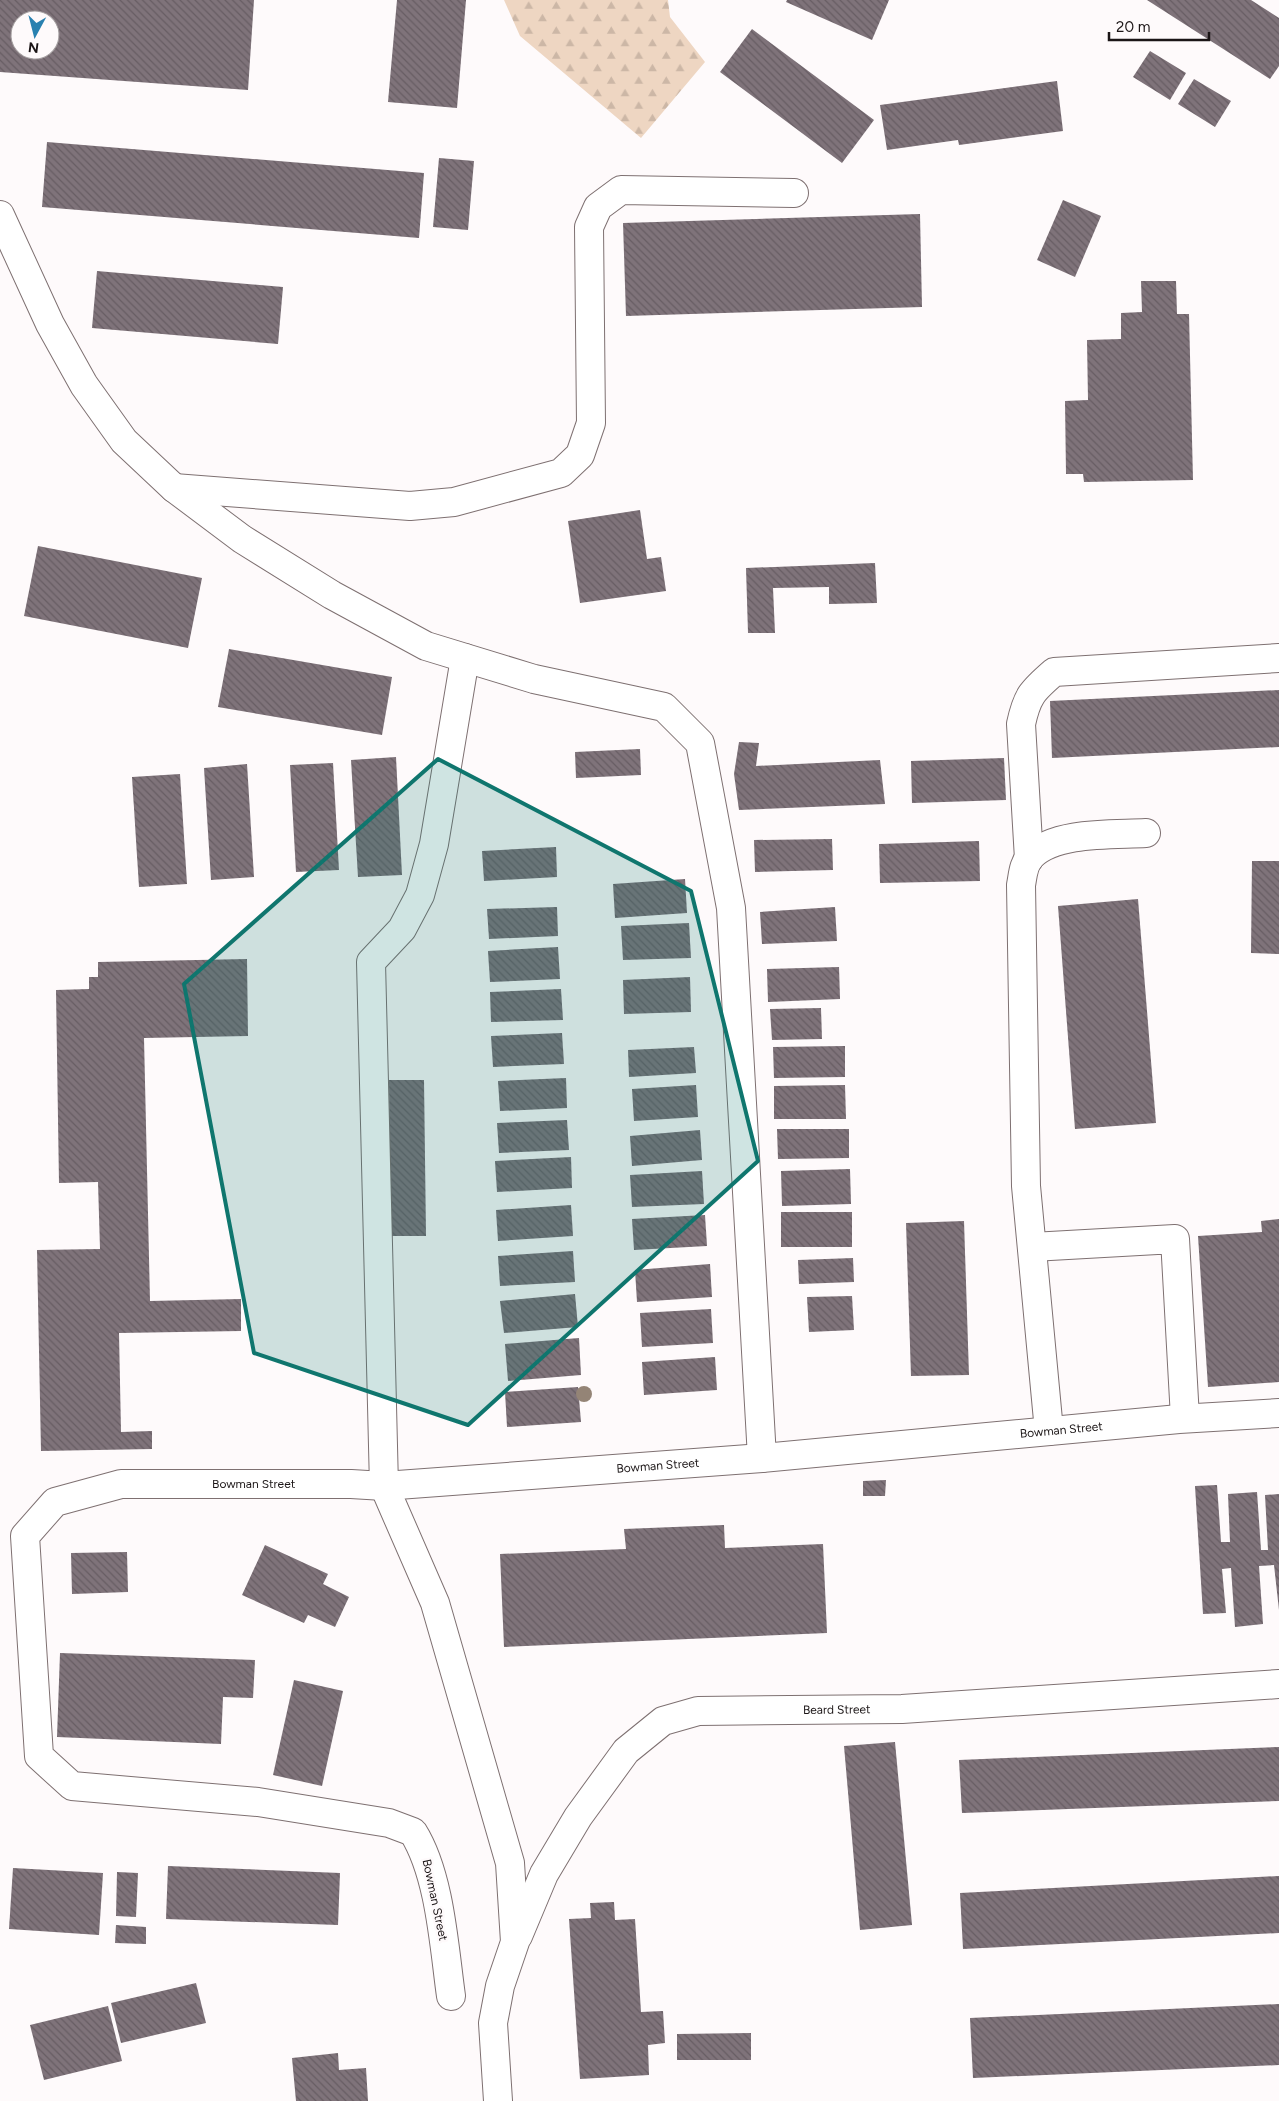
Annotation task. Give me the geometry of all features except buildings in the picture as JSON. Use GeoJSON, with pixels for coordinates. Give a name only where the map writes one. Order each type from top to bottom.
{"type":"FeatureCollection","features":[{"type":"Feature","properties":{"kind":"lane"},"geometry":{"type":"LineString","coordinates":[[174,488],[410,506],[454,502],[561,474],[580,455],[591,423],[589,227],[598,207],[621,190],[794,193]]}},
{"type":"Feature","properties":{"kind":"lane"},"geometry":{"type":"LineString","coordinates":[[0,215],[50,324],[84,385],[124,441],[174,488],[242,539],[332,595],[426,646],[534,679],[664,707],[700,742],[731,908],[762,1458]]}},
{"type":"Feature","properties":{"kind":"lane"},"geometry":{"type":"LineString","coordinates":[[465,658],[434,844],[420,895],[402,929],[371,962],[384,1486],[435,1603],[508,1853],[515,1942]]}},
{"type":"Feature","properties":{"kind":"lane"},"geometry":{"type":"LineString","coordinates":[[1029,859],[1021,724],[1026,702],[1036,687],[1054,672],[1279,658]]}},
{"type":"Feature","properties":{"kind":"lane"},"geometry":{"type":"LineString","coordinates":[[1049,1431],[1026,1186],[1021,885],[1024,867],[1029,859],[1042,848],[1064,838],[1146,833]]}},
{"type":"Feature","properties":{"kind":"lane"},"geometry":{"type":"LineString","coordinates":[[1032,1247],[1175,1239],[1185,1418]]}},
{"type":"Feature","properties":{"kind":"lane","name":"Bowman Street"},"geometry":{"type":"LineString","coordinates":[[451,1996],[444,1939],[429,1866],[420,1843],[413,1832],[390,1823],[258,1802],[72,1786],[39,1756],[25,1536],[55,1502],[121,1484],[351,1484],[384,1486],[762,1458],[1185,1418],[1279,1412]]}},
{"type":"Feature","properties":{"kind":"lane","name":"Beard Street"},"geometry":{"type":"LineString","coordinates":[[498,2101],[493,2023],[500,1986],[515,1942],[544,1874],[578,1817],[626,1751],[663,1722],[698,1711],[902,1709],[1279,1684]]}},
{"type":"Feature","properties":{"kind":"highlighted area"},"geometry":{"type":"Polygon","coordinates":[[[438,759],[691,891],[758,1161],[468,1425],[254,1353],[184,984],[438,759]]]}},
{"type":"Feature","properties":{"kind":"green space"},"geometry":{"type":"Polygon","coordinates":[[[504,0],[668,0],[670,17],[705,62],[641,138],[520,36],[504,0]]]}}]}
